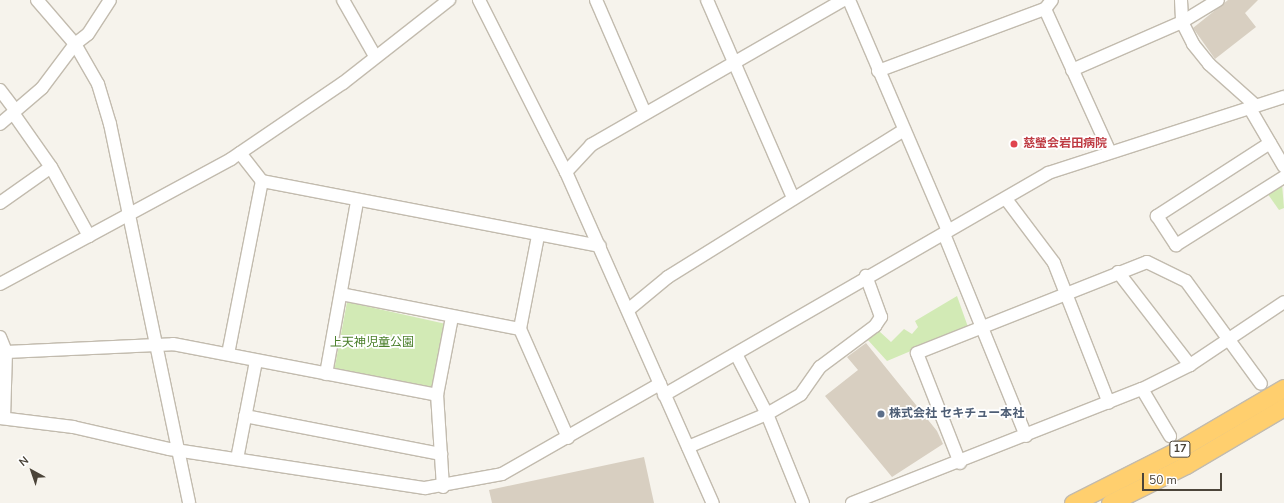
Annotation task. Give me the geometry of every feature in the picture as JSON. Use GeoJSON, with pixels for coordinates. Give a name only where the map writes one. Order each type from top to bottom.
{"type":"FeatureCollection","features":[{"type":"Feature","properties":{"kind":"highway","name":"17"},"geometry":{"type":"LineString","coordinates":[[1073,503],[1178,450],[1284,388]]}},
{"type":"Feature","properties":{"kind":"highway","name":"17"},"geometry":{"type":"LineString","coordinates":[[1110,503],[1186,465],[1284,407]]}},
{"type":"Feature","properties":{"kind":"street"},"geometry":{"type":"LineString","coordinates":[[37,0],[75,44],[98,84],[129,216],[189,503]]}},
{"type":"Feature","properties":{"kind":"street"},"geometry":{"type":"LineString","coordinates":[[0,124],[42,88],[75,44],[88,34],[110,0]]}},
{"type":"Feature","properties":{"kind":"street"},"geometry":{"type":"LineString","coordinates":[[343,0],[375,56]]}},
{"type":"Feature","properties":{"kind":"street"},"geometry":{"type":"LineString","coordinates":[[0,284],[129,216],[240,153],[344,83],[375,56],[448,0]]}},
{"type":"Feature","properties":{"kind":"street"},"geometry":{"type":"LineString","coordinates":[[479,0],[566,172],[713,503]]}},
{"type":"Feature","properties":{"kind":"street"},"geometry":{"type":"LineString","coordinates":[[596,0],[645,113]]}},
{"type":"Feature","properties":{"kind":"street"},"geometry":{"type":"LineString","coordinates":[[707,0],[793,198]]}},
{"type":"Feature","properties":{"kind":"street"},"geometry":{"type":"LineString","coordinates":[[566,172],[591,145],[843,0]]}},
{"type":"Feature","properties":{"kind":"street"},"geometry":{"type":"LineString","coordinates":[[849,0],[946,232],[981,327],[1026,436]]}},
{"type":"Feature","properties":{"kind":"street"},"geometry":{"type":"LineString","coordinates":[[1181,0],[1182,22],[1209,64],[1252,106],[1270,143],[1284,167]]}},
{"type":"Feature","properties":{"kind":"street"},"geometry":{"type":"LineString","coordinates":[[1072,70],[1182,22],[1218,0]]}},
{"type":"Feature","properties":{"kind":"street"},"geometry":{"type":"LineString","coordinates":[[878,71],[1048,5],[1072,70],[1110,152]]}},
{"type":"Feature","properties":{"kind":"street"},"geometry":{"type":"LineString","coordinates":[[0,90],[51,167],[89,236]]}},
{"type":"Feature","properties":{"kind":"street"},"geometry":{"type":"LineString","coordinates":[[0,337],[6,352],[2,418],[73,427],[178,450],[395,484],[443,487],[502,474],[568,438],[736,354],[866,276],[1006,199],[1048,173],[1252,106],[1284,97]]}},
{"type":"Feature","properties":{"kind":"street"},"geometry":{"type":"LineString","coordinates":[[628,310],[668,277],[904,130]]}},
{"type":"Feature","properties":{"kind":"street"},"geometry":{"type":"LineString","coordinates":[[1270,143],[1157,216],[1176,245],[1284,176]]}},
{"type":"Feature","properties":{"kind":"street"},"geometry":{"type":"LineString","coordinates":[[240,153],[262,181],[538,236],[600,246]]}},
{"type":"Feature","properties":{"kind":"street"},"geometry":{"type":"LineString","coordinates":[[0,203],[51,167]]}},
{"type":"Feature","properties":{"kind":"street"},"geometry":{"type":"LineString","coordinates":[[228,354],[262,181]]}},
{"type":"Feature","properties":{"kind":"street"},"geometry":{"type":"LineString","coordinates":[[1006,199],[1054,263],[1109,403]]}},
{"type":"Feature","properties":{"kind":"street"},"geometry":{"type":"LineString","coordinates":[[326,374],[357,201]]}},
{"type":"Feature","properties":{"kind":"street"},"geometry":{"type":"LineString","coordinates":[[538,236],[520,329],[568,438]]}},
{"type":"Feature","properties":{"kind":"street"},"geometry":{"type":"LineString","coordinates":[[960,463],[917,354],[1118,272],[1147,262],[1186,281],[1231,339],[1261,384]]}},
{"type":"Feature","properties":{"kind":"street"},"geometry":{"type":"LineString","coordinates":[[1118,272],[1190,365]]}},
{"type":"Feature","properties":{"kind":"street"},"geometry":{"type":"LineString","coordinates":[[688,447],[767,414],[801,394],[820,367],[875,326],[881,317],[866,276]]}},
{"type":"Feature","properties":{"kind":"street"},"geometry":{"type":"LineString","coordinates":[[341,294],[452,317],[520,329]]}},
{"type":"Feature","properties":{"kind":"street"},"geometry":{"type":"LineString","coordinates":[[852,503],[960,463],[1142,390],[1190,365],[1231,339],[1284,302]]}},
{"type":"Feature","properties":{"kind":"street"},"geometry":{"type":"LineString","coordinates":[[443,487],[437,395],[452,317]]}},
{"type":"Feature","properties":{"kind":"street"},"geometry":{"type":"LineString","coordinates":[[6,352],[155,344],[228,354],[256,361],[437,395]]}},
{"type":"Feature","properties":{"kind":"street"},"geometry":{"type":"LineString","coordinates":[[736,354],[767,414],[802,503]]}},
{"type":"Feature","properties":{"kind":"street"},"geometry":{"type":"LineString","coordinates":[[237,459],[256,361]]}},
{"type":"Feature","properties":{"kind":"street"},"geometry":{"type":"LineString","coordinates":[[1142,390],[1170,436]]}},
{"type":"Feature","properties":{"kind":"street"},"geometry":{"type":"LineString","coordinates":[[245,416],[441,454]]}},
{"type":"Feature","properties":{"kind":"green space"},"geometry":{"type":"Polygon","coordinates":[[[1282,184],[1284,208],[1279,210],[1267,193],[1282,184]]]}},
{"type":"Feature","properties":{"kind":"green space"},"geometry":{"type":"Polygon","coordinates":[[[957,296],[968,327],[887,361],[867,339],[879,331],[891,342],[904,329],[912,334],[918,327],[915,321],[957,296]]]}},
{"type":"Feature","properties":{"kind":"green space","name":"上天神児童公園"},"geometry":{"type":"Polygon","coordinates":[[[347,302],[446,324],[434,386],[430,389],[334,371],[347,302]]]}},
{"type":"Feature","properties":{"kind":"building"},"geometry":{"type":"Polygon","coordinates":[[[1228,0],[1258,0],[1245,13],[1256,27],[1215,59],[1193,28],[1228,0]]]}},
{"type":"Feature","properties":{"kind":"building","name":"株式会社 セキチュー本社"},"geometry":{"type":"Polygon","coordinates":[[[866,343],[937,431],[943,444],[892,477],[825,396],[858,370],[847,357],[866,343]]]}},
{"type":"Feature","properties":{"kind":"building"},"geometry":{"type":"Polygon","coordinates":[[[644,457],[654,503],[492,503],[489,490],[644,457]]]}},
{"type":"Feature","properties":{"kind":"place","name":"慈瑩会岩田病院"},"geometry":{"type":"Point","coordinates":[1014,144]}},
{"type":"Feature","properties":{"kind":"place","name":"株式会社 セキチュー本社"},"geometry":{"type":"Point","coordinates":[881,414]}}]}
